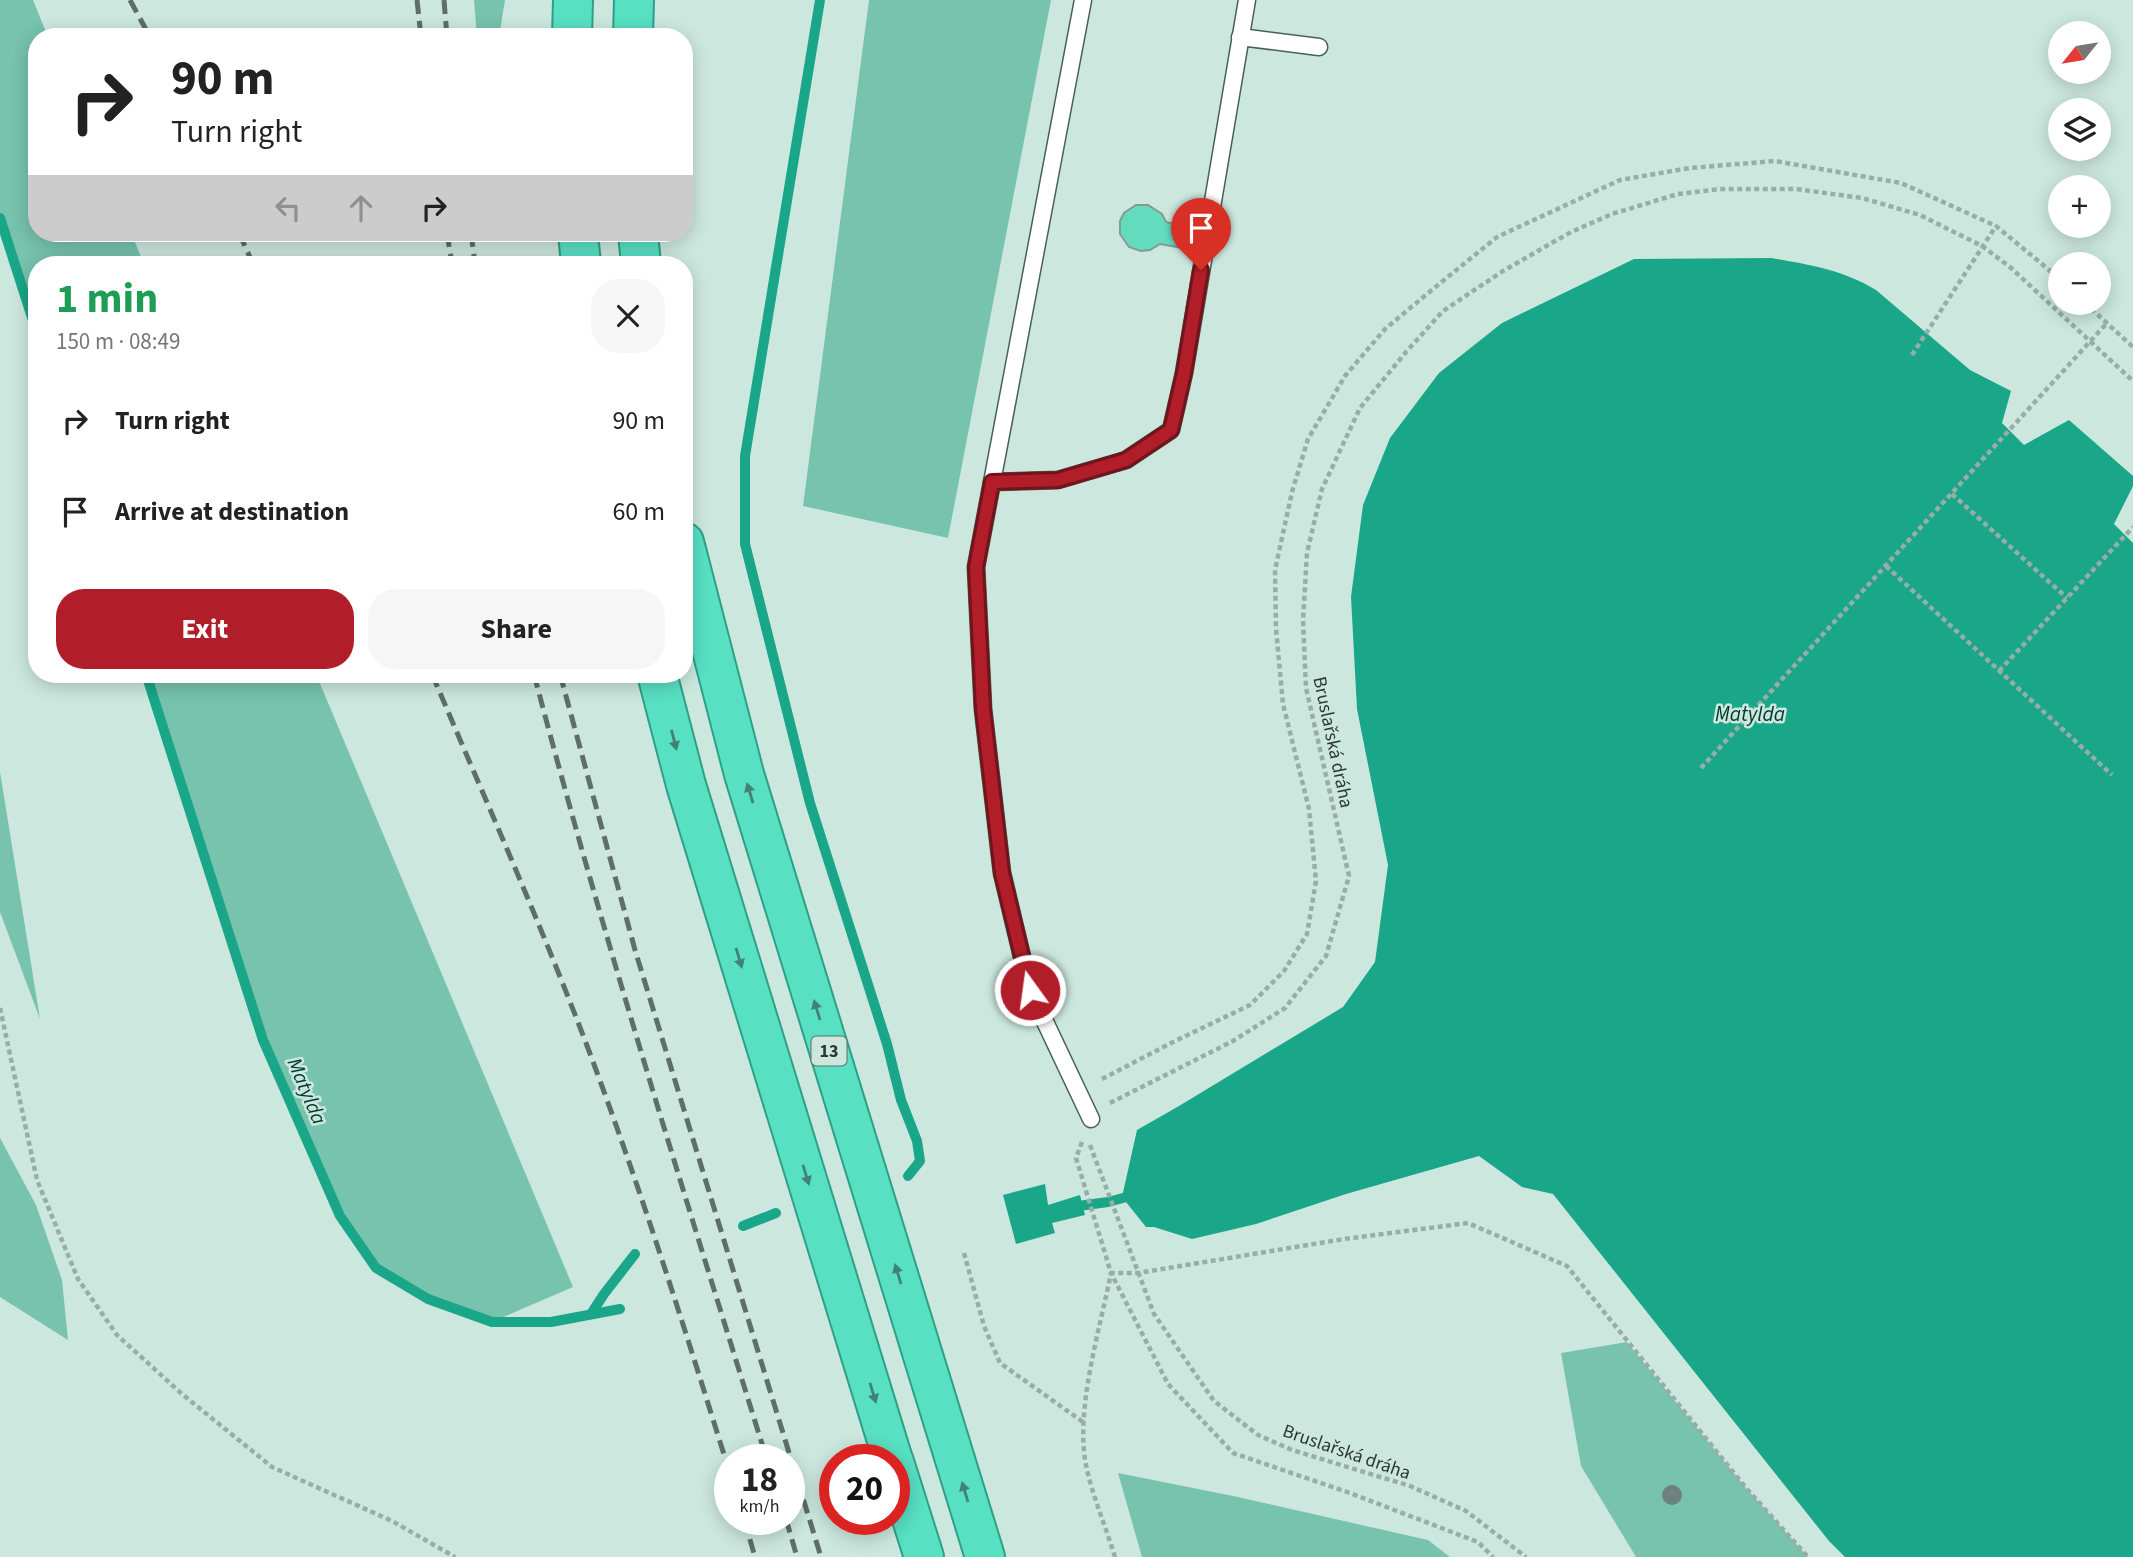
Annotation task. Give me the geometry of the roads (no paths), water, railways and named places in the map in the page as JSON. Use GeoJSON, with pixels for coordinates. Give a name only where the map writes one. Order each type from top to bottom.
{"type":"FeatureCollection","features":[{"type":"Feature","properties":{"kind":"highway"},"geometry":{"type":"LineString","coordinates":[[572,28],[573,0]]}},
{"type":"Feature","properties":{"kind":"highway"},"geometry":{"type":"LineString","coordinates":[[633,28],[634,0]]}},
{"type":"Feature","properties":{"kind":"highway","name":"13"},"geometry":{"type":"LineString","coordinates":[[693,577],[744,774],[985,1557]]}},
{"type":"Feature","properties":{"kind":"highway"},"geometry":{"type":"LineString","coordinates":[[659,683],[686,785],[889,1444]]}},
{"type":"Feature","properties":{"kind":"highway"},"geometry":{"type":"LineString","coordinates":[[910,1512],[924,1557]]}},
{"type":"Feature","properties":{"kind":"lane"},"geometry":{"type":"LineString","coordinates":[[1083,0],[976,567],[983,709],[1002,873],[1030,990],[1091,1119]]}},
{"type":"Feature","properties":{"kind":"lane"},"geometry":{"type":"LineString","coordinates":[[992,482],[1058,480],[1126,460],[1171,430],[1184,373],[1247,0]]}},
{"type":"Feature","properties":{"kind":"lane"},"geometry":{"type":"LineString","coordinates":[[1240,37],[1319,47]]}},
{"type":"Feature","properties":{"kind":"water","name":"Matylda"},"geometry":{"type":"Polygon","coordinates":[[[1771,258],[1812,265],[1864,283],[1876,290],[1970,370],[2011,391],[2002,423],[2024,445],[2069,420],[2133,476],[2133,486],[2114,524],[2133,543],[2133,1557],[1845,1557],[1829,1541],[1553,1194],[1522,1187],[1479,1156],[1346,1194],[1256,1224],[1192,1239],[1146,1227],[1122,1197],[1137,1130],[1343,1007],[1375,962],[1388,865],[1357,709],[1351,597],[1363,505],[1390,438],[1439,373],[1502,323],[1634,259],[1771,258]]]}},
{"type":"Feature","properties":{"kind":"water"},"geometry":{"type":"Polygon","coordinates":[[[1045,1184],[1048,1205],[1080,1195],[1085,1215],[1052,1223],[1055,1233],[1016,1244],[1003,1195],[1045,1184]]]}},
{"type":"Feature","properties":{"kind":"waterway"},"geometry":{"type":"LineString","coordinates":[[820,0],[745,456],[745,544],[810,803],[887,1044],[901,1100],[917,1141],[920,1161],[908,1176]]}},
{"type":"Feature","properties":{"kind":"waterway","name":"Matylda"},"geometry":{"type":"LineString","coordinates":[[0,218],[28,305]]}},
{"type":"Feature","properties":{"kind":"waterway","name":"Matylda"},"geometry":{"type":"LineString","coordinates":[[149,683],[263,1040],[340,1216],[376,1268],[428,1299],[492,1322],[551,1322],[620,1309]]}},
{"type":"Feature","properties":{"kind":"waterway"},"geometry":{"type":"LineString","coordinates":[[1071,1207],[1134,1195]]}},
{"type":"Feature","properties":{"kind":"waterway"},"geometry":{"type":"LineString","coordinates":[[743,1226],[776,1213]]}},
{"type":"Feature","properties":{"kind":"waterway"},"geometry":{"type":"LineString","coordinates":[[591,1314],[635,1254]]}},
{"type":"Feature","properties":{"kind":"railway"},"geometry":{"type":"LineString","coordinates":[[130,0],[145,28]]}},
{"type":"Feature","properties":{"kind":"railway"},"geometry":{"type":"LineString","coordinates":[[417,0],[420,28]]}},
{"type":"Feature","properties":{"kind":"railway"},"geometry":{"type":"LineString","coordinates":[[444,0],[446,28]]}},
{"type":"Feature","properties":{"kind":"railway"},"geometry":{"type":"LineString","coordinates":[[243,242],[249,256]]}},
{"type":"Feature","properties":{"kind":"railway"},"geometry":{"type":"LineString","coordinates":[[448,242],[451,256]]}},
{"type":"Feature","properties":{"kind":"railway"},"geometry":{"type":"LineString","coordinates":[[472,242],[474,256]]}},
{"type":"Feature","properties":{"kind":"railway"},"geometry":{"type":"LineString","coordinates":[[436,683],[589,1051],[663,1261],[721,1444]]}},
{"type":"Feature","properties":{"kind":"railway"},"geometry":{"type":"LineString","coordinates":[[536,683],[617,970],[762,1444]]}},
{"type":"Feature","properties":{"kind":"railway"},"geometry":{"type":"LineString","coordinates":[[562,683],[635,950],[821,1557]]}},
{"type":"Feature","properties":{"kind":"railway"},"geometry":{"type":"LineString","coordinates":[[749,1535],[755,1557]]}},
{"type":"Feature","properties":{"kind":"railway"},"geometry":{"type":"LineString","coordinates":[[791,1535],[797,1557]]}}]}
